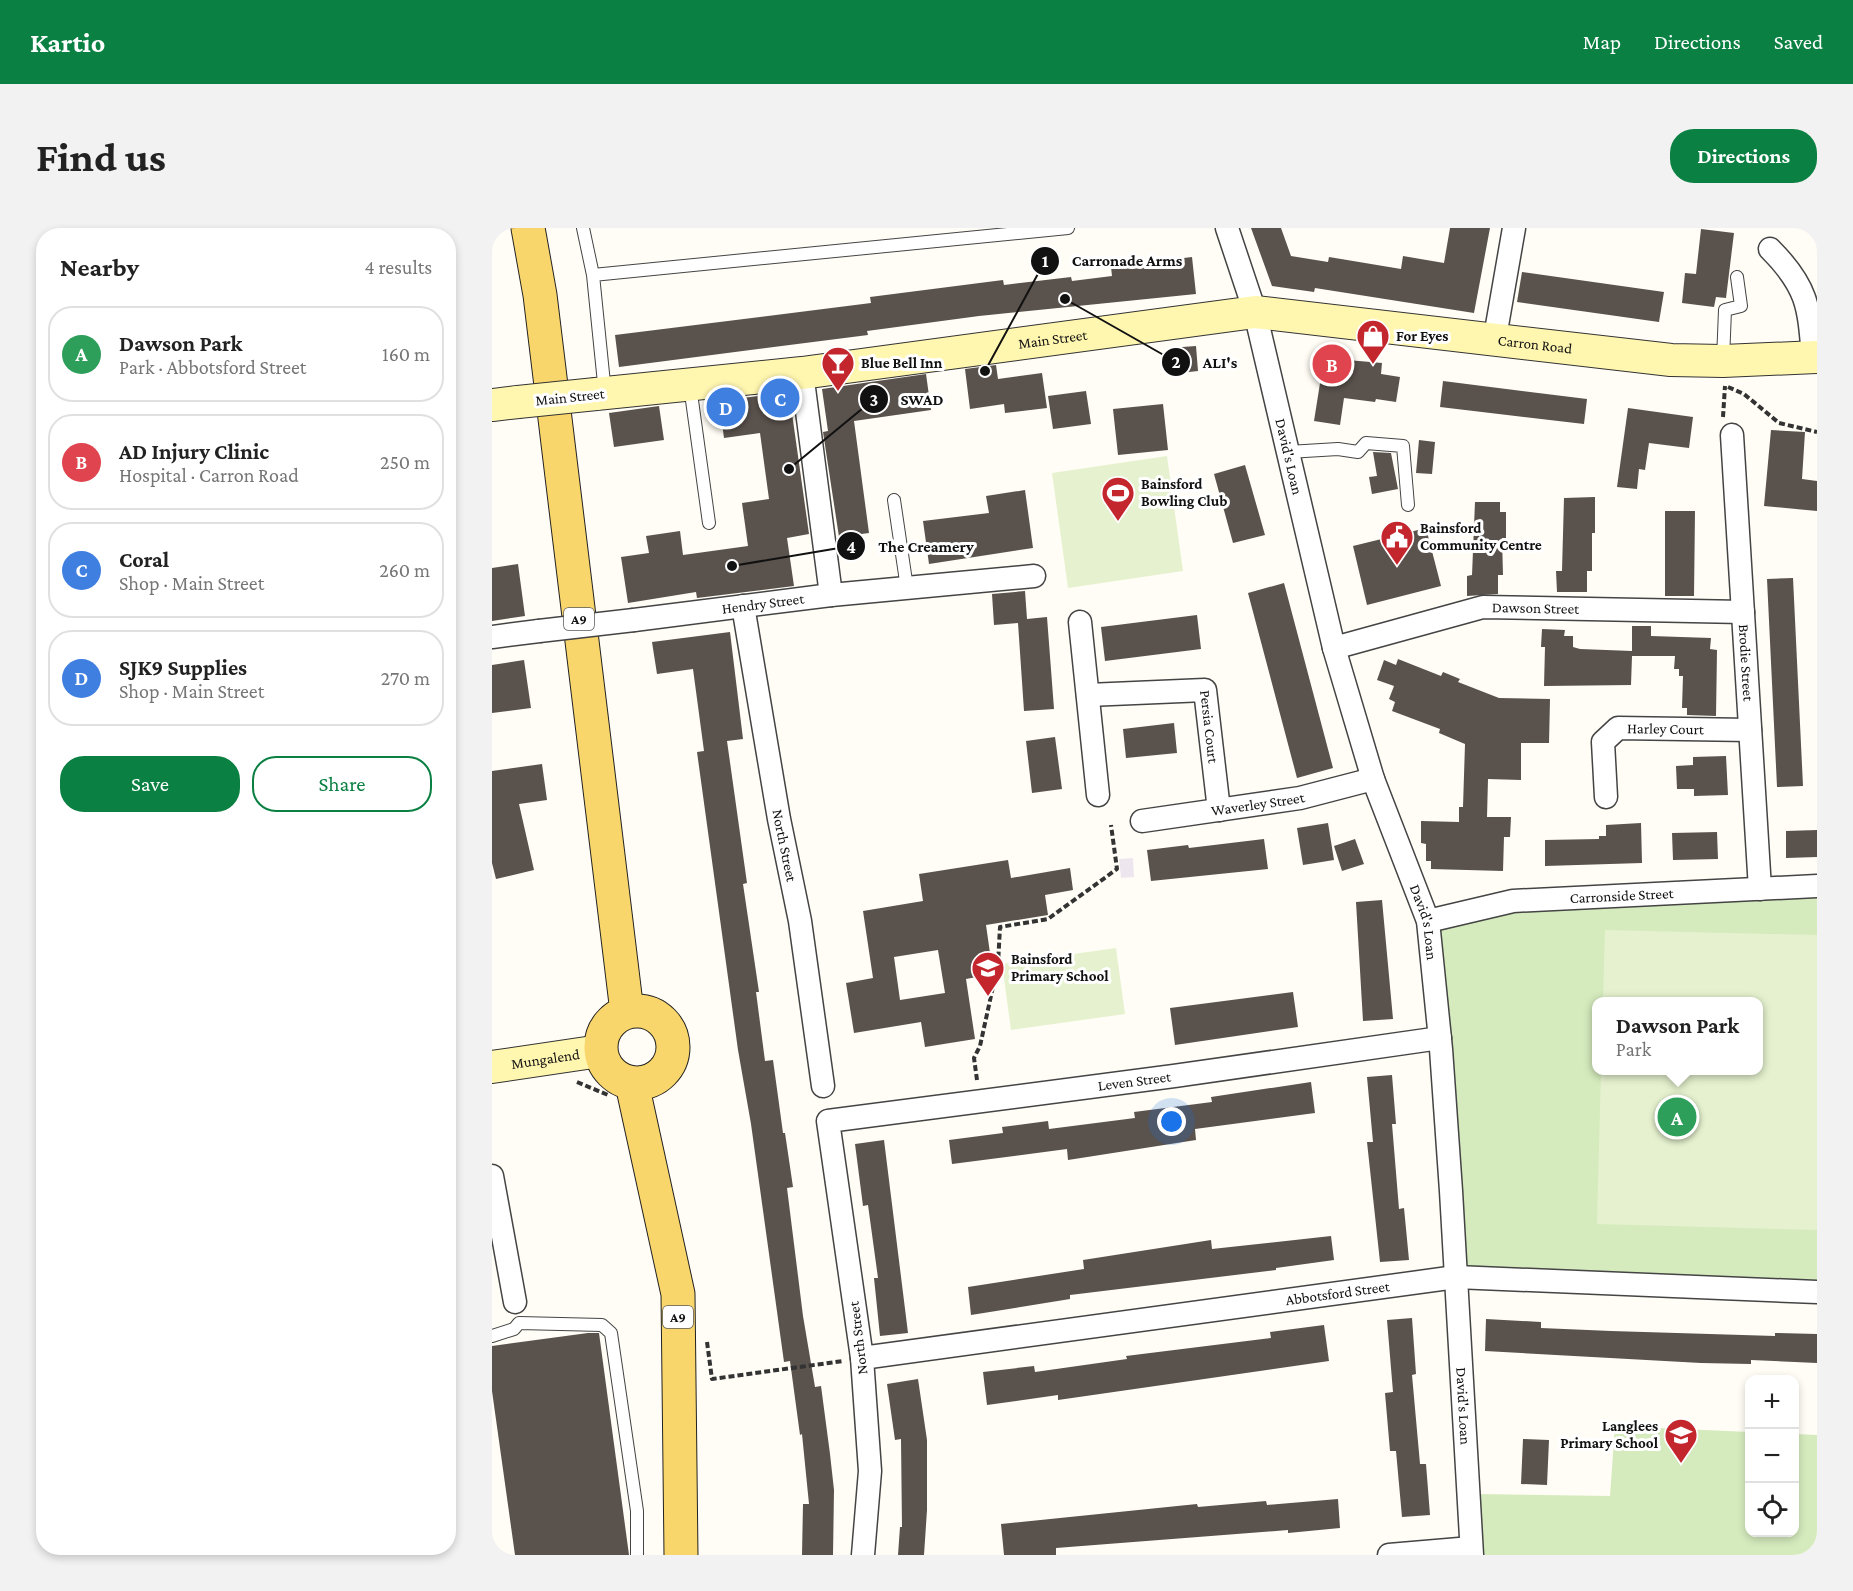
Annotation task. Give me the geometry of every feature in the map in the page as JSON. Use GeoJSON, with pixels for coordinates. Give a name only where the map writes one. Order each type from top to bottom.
{"type":"FeatureCollection","features":[{"type":"Feature","properties":{"kind":"main road","name":"A9"},"geometry":{"type":"LineString","coordinates":[[528,228],[542,307],[627,1012]]}},
{"type":"Feature","properties":{"kind":"main road","name":"Carron Road"},"geometry":{"type":"LineString","coordinates":[[1255,312],[1495,337],[1725,369],[1815,357]]}},
{"type":"Feature","properties":{"kind":"main road","name":"Main Street"},"geometry":{"type":"LineString","coordinates":[[505,403],[802,373],[1255,312]]}},
{"type":"Feature","properties":{"kind":"main road"},"geometry":{"type":"LineString","coordinates":[[627,1012],[653,1014],[670,1032],[673,1045],[672,1058],[657,1078],[622,1092],[600,1052],[601,1038],[606,1026],[615,1017],[627,1012]]}},
{"type":"Feature","properties":{"kind":"main road","name":"Mungalend"},"geometry":{"type":"LineString","coordinates":[[492,1067],[600,1052]]}},
{"type":"Feature","properties":{"kind":"main road","name":"A9"},"geometry":{"type":"LineString","coordinates":[[622,1092],[678,1294],[681,1555]]}},
{"type":"Feature","properties":{"kind":"street","name":"David's Loan"},"geometry":{"type":"LineString","coordinates":[[1227,228],[1255,312],[1334,648],[1373,779],[1428,921],[1440,1038],[1471,1552]]}},
{"type":"Feature","properties":{"kind":"street"},"geometry":{"type":"LineString","coordinates":[[1495,337],[1514,228]]}},
{"type":"Feature","properties":{"kind":"street"},"geometry":{"type":"LineString","coordinates":[[1770,249],[1804,292],[1810,311],[1815,357]]}},
{"type":"Feature","properties":{"kind":"street"},"geometry":{"type":"LineString","coordinates":[[802,373],[831,595]]}},
{"type":"Feature","properties":{"kind":"street","name":"Brodie Street"},"geometry":{"type":"LineString","coordinates":[[1732,435],[1760,889]]}},
{"type":"Feature","properties":{"kind":"street","name":"Hendry Street"},"geometry":{"type":"LineString","coordinates":[[492,637],[831,595],[1034,576]]}},
{"type":"Feature","properties":{"kind":"street","name":"North Street"},"geometry":{"type":"LineString","coordinates":[[744,606],[779,819],[800,921],[823,1086]]}},
{"type":"Feature","properties":{"kind":"street","name":"Dawson Street"},"geometry":{"type":"LineString","coordinates":[[1334,648],[1483,607],[1743,612]]}},
{"type":"Feature","properties":{"kind":"street"},"geometry":{"type":"LineString","coordinates":[[1080,622],[1098,795]]}},
{"type":"Feature","properties":{"kind":"street","name":"Persia Court"},"geometry":{"type":"LineString","coordinates":[[1088,695],[1204,690],[1219,810]]}},
{"type":"Feature","properties":{"kind":"street","name":"Harley Court"},"geometry":{"type":"LineString","coordinates":[[1606,797],[1603,742],[1618,728],[1750,730]]}},
{"type":"Feature","properties":{"kind":"street","name":"Waverley Street"},"geometry":{"type":"LineString","coordinates":[[1142,821],[1300,798],[1373,779]]}},
{"type":"Feature","properties":{"kind":"street","name":"Carronside Street"},"geometry":{"type":"LineString","coordinates":[[1428,921],[1513,901],[1817,886]]}},
{"type":"Feature","properties":{"kind":"street","name":"Leven Street"},"geometry":{"type":"LineString","coordinates":[[828,1122],[1440,1038]]}},
{"type":"Feature","properties":{"kind":"street","name":"North Street"},"geometry":{"type":"LineString","coordinates":[[828,1122],[862,1358],[870,1471],[862,1555]]}},
{"type":"Feature","properties":{"kind":"street"},"geometry":{"type":"LineString","coordinates":[[492,1176],[517,1313]]}},
{"type":"Feature","properties":{"kind":"street","name":"Abbotsford Street"},"geometry":{"type":"LineString","coordinates":[[862,1358],[1456,1277],[1817,1292]]}},
{"type":"Feature","properties":{"kind":"street"},"geometry":{"type":"LineString","coordinates":[[1389,1555],[1471,1552]]}},
{"type":"Feature","properties":{"kind":"lane"},"geometry":{"type":"LineString","coordinates":[[583,228],[593,275],[601,394]]}},
{"type":"Feature","properties":{"kind":"lane"},"geometry":{"type":"LineString","coordinates":[[593,275],[1068,228]]}},
{"type":"Feature","properties":{"kind":"lane"},"geometry":{"type":"LineString","coordinates":[[1725,369],[1725,310],[1741,306],[1737,277]]}},
{"type":"Feature","properties":{"kind":"lane"},"geometry":{"type":"LineString","coordinates":[[690,384],[709,523]]}},
{"type":"Feature","properties":{"kind":"lane"},"geometry":{"type":"LineString","coordinates":[[1288,452],[1338,449],[1358,452],[1365,443],[1403,446],[1408,505]]}},
{"type":"Feature","properties":{"kind":"lane"},"geometry":{"type":"LineString","coordinates":[[894,500],[907,588]]}},
{"type":"Feature","properties":{"kind":"lane"},"geometry":{"type":"LineString","coordinates":[[492,1336],[514,1329],[517,1313],[602,1325],[611,1333],[637,1511],[637,1555]]}},
{"type":"Feature","properties":{"kind":"path"},"geometry":{"type":"LineString","coordinates":[[1725,369],[1744,394],[1779,423],[1817,432]]}},
{"type":"Feature","properties":{"kind":"path"},"geometry":{"type":"LineString","coordinates":[[1725,369],[1723,425],[1732,435]]}},
{"type":"Feature","properties":{"kind":"path"},"geometry":{"type":"LineString","coordinates":[[977,1080],[974,1058],[980,1046],[998,964],[1000,927],[1048,919],[1117,869],[1111,825]]}},
{"type":"Feature","properties":{"kind":"path"},"geometry":{"type":"LineString","coordinates":[[576,1082],[607,1093],[622,1092]]}},
{"type":"Feature","properties":{"kind":"path"},"geometry":{"type":"LineString","coordinates":[[706,1337],[712,1379],[862,1358]]}},
{"type":"Feature","properties":{"kind":"shaded area"},"geometry":{"type":"Polygon","coordinates":[[[1133,858],[1134,877],[1121,878],[1119,859],[1133,858]]]}},
{"type":"Feature","properties":{"kind":"green space","name":"Bainsford Bowling Club"},"geometry":{"type":"Polygon","coordinates":[[[1167,456],[1183,571],[1068,588],[1052,473],[1167,456]]]}},
{"type":"Feature","properties":{"kind":"green space"},"geometry":{"type":"Polygon","coordinates":[[[1817,886],[1817,1292],[1456,1277],[1428,921],[1513,901],[1817,886]]]}},
{"type":"Feature","properties":{"kind":"green space"},"geometry":{"type":"Polygon","coordinates":[[[1605,930],[1817,935],[1817,1230],[1597,1224],[1601,1075],[1763,1075],[1763,997],[1603,997],[1605,930]]]}},
{"type":"Feature","properties":{"kind":"green space"},"geometry":{"type":"Polygon","coordinates":[[[1116,948],[1125,1014],[1011,1030],[1002,964],[1116,948]]]}},
{"type":"Feature","properties":{"kind":"green space","name":"Langlees Primary School"},"geometry":{"type":"Polygon","coordinates":[[[1615,1426],[1745,1432],[1745,1537],[1799,1537],[1799,1434],[1817,1435],[1817,1555],[1483,1555],[1478,1494],[1610,1496],[1615,1426]]]}},
{"type":"Feature","properties":{"kind":"building"},"geometry":{"type":"Polygon","coordinates":[[[1251,228],[1281,228],[1291,256],[1328,262],[1329,257],[1401,269],[1403,256],[1444,263],[1450,228],[1490,228],[1474,313],[1315,288],[1314,292],[1272,286],[1251,228]]]}},
{"type":"Feature","properties":{"kind":"building"},"geometry":{"type":"Polygon","coordinates":[[[1701,229],[1734,233],[1726,298],[1716,297],[1714,307],[1682,303],[1685,273],[1696,274],[1701,229]]]}},
{"type":"Feature","properties":{"kind":"building"},"geometry":{"type":"Polygon","coordinates":[[[1192,257],[1196,294],[979,316],[867,331],[868,335],[619,367],[615,335],[871,303],[870,297],[1003,280],[1004,285],[1071,277],[1072,281],[1112,276],[1111,267],[1192,257]]]}},
{"type":"Feature","properties":{"kind":"building"},"geometry":{"type":"Polygon","coordinates":[[[1522,272],[1664,292],[1659,322],[1517,302],[1522,272]]]}},
{"type":"Feature","properties":{"kind":"building"},"geometry":{"type":"Polygon","coordinates":[[[1196,346],[1198,371],[1171,374],[1169,348],[1196,346]]]}},
{"type":"Feature","properties":{"kind":"building"},"geometry":{"type":"Polygon","coordinates":[[[1324,358],[1382,363],[1381,374],[1400,377],[1396,402],[1344,398],[1340,425],[1314,421],[1324,358]]]}},
{"type":"Feature","properties":{"kind":"building"},"geometry":{"type":"Polygon","coordinates":[[[996,365],[998,379],[1042,373],[1047,408],[1005,413],[1004,404],[970,409],[965,369],[996,365]]]}},
{"type":"Feature","properties":{"kind":"building"},"geometry":{"type":"Polygon","coordinates":[[[926,374],[931,410],[854,421],[869,533],[839,537],[823,432],[828,431],[822,389],[926,374]]]}},
{"type":"Feature","properties":{"kind":"building"},"geometry":{"type":"Polygon","coordinates":[[[1443,381],[1587,399],[1584,424],[1440,407],[1443,381]]]}},
{"type":"Feature","properties":{"kind":"building"},"geometry":{"type":"Polygon","coordinates":[[[1086,391],[1091,424],[1053,429],[1048,396],[1086,391]]]}},
{"type":"Feature","properties":{"kind":"building"},"geometry":{"type":"Polygon","coordinates":[[[789,392],[809,534],[787,538],[794,586],[697,598],[696,592],[628,603],[621,557],[649,553],[646,536],[680,531],[683,555],[748,546],[742,503],[769,499],[760,433],[724,438],[719,401],[789,392]]]}},
{"type":"Feature","properties":{"kind":"building","name":"Bainsford Bowling Club"},"geometry":{"type":"Polygon","coordinates":[[[1163,404],[1168,450],[1118,455],[1113,409],[1163,404]]]}},
{"type":"Feature","properties":{"kind":"building"},"geometry":{"type":"Polygon","coordinates":[[[659,406],[664,440],[614,447],[609,413],[659,406]]]}},
{"type":"Feature","properties":{"kind":"building"},"geometry":{"type":"Polygon","coordinates":[[[1628,408],[1693,417],[1689,448],[1649,443],[1645,470],[1639,469],[1637,489],[1617,487],[1628,408]]]}},
{"type":"Feature","properties":{"kind":"building"},"geometry":{"type":"Polygon","coordinates":[[[1771,430],[1805,432],[1802,479],[1817,481],[1817,511],[1764,506],[1771,430]]]}},
{"type":"Feature","properties":{"kind":"building"},"geometry":{"type":"Polygon","coordinates":[[[1419,440],[1435,442],[1432,474],[1416,473],[1419,440]]]}},
{"type":"Feature","properties":{"kind":"building"},"geometry":{"type":"Polygon","coordinates":[[[1373,452],[1391,453],[1398,489],[1372,494],[1369,477],[1377,476],[1373,452]]]}},
{"type":"Feature","properties":{"kind":"building"},"geometry":{"type":"Polygon","coordinates":[[[1245,465],[1265,535],[1233,543],[1214,474],[1245,465]]]}},
{"type":"Feature","properties":{"kind":"building"},"geometry":{"type":"Polygon","coordinates":[[[1025,490],[1033,548],[929,564],[923,521],[989,513],[986,496],[1025,490]]]}},
{"type":"Feature","properties":{"kind":"building"},"geometry":{"type":"Polygon","coordinates":[[[1595,497],[1592,571],[1587,571],[1587,592],[1557,592],[1556,571],[1562,571],[1564,498],[1595,497]]]}},
{"type":"Feature","properties":{"kind":"building"},"geometry":{"type":"Polygon","coordinates":[[[1475,502],[1500,502],[1500,512],[1506,512],[1506,538],[1502,538],[1503,575],[1498,575],[1498,594],[1467,596],[1467,576],[1472,575],[1475,502]]]}},
{"type":"Feature","properties":{"kind":"building"},"geometry":{"type":"Polygon","coordinates":[[[1665,511],[1695,511],[1694,596],[1665,596],[1665,511]]]}},
{"type":"Feature","properties":{"kind":"building","name":"Bainsford Community Centre"},"geometry":{"type":"Polygon","coordinates":[[[1426,528],[1441,586],[1367,605],[1353,546],[1406,533],[1409,545],[1410,532],[1426,528]]]}},
{"type":"Feature","properties":{"kind":"building"},"geometry":{"type":"Polygon","coordinates":[[[518,564],[525,616],[492,621],[492,568],[518,564]]]}},
{"type":"Feature","properties":{"kind":"building"},"geometry":{"type":"Polygon","coordinates":[[[1793,578],[1803,786],[1777,787],[1767,579],[1793,578]]]}},
{"type":"Feature","properties":{"kind":"building"},"geometry":{"type":"Polygon","coordinates":[[[1284,583],[1333,768],[1297,778],[1248,593],[1284,583]]]}},
{"type":"Feature","properties":{"kind":"building"},"geometry":{"type":"Polygon","coordinates":[[[1025,591],[1027,619],[1047,617],[1054,709],[1024,711],[1018,623],[994,625],[992,594],[1025,591]]]}},
{"type":"Feature","properties":{"kind":"building"},"geometry":{"type":"Polygon","coordinates":[[[1197,615],[1201,649],[1105,661],[1101,627],[1197,615]]]}},
{"type":"Feature","properties":{"kind":"building"},"geometry":{"type":"Polygon","coordinates":[[[1632,626],[1651,626],[1651,636],[1711,638],[1710,649],[1717,650],[1716,716],[1687,715],[1687,708],[1682,708],[1683,676],[1679,676],[1679,669],[1674,669],[1675,656],[1632,656],[1631,685],[1544,686],[1545,647],[1541,647],[1542,629],[1565,630],[1564,636],[1573,636],[1573,647],[1580,649],[1632,651],[1632,626]]]}},
{"type":"Feature","properties":{"kind":"building"},"geometry":{"type":"Polygon","coordinates":[[[730,632],[743,739],[727,741],[747,883],[743,884],[759,992],[756,992],[765,1061],[773,1060],[793,1187],[787,1188],[803,1316],[815,1387],[821,1386],[830,1454],[834,1490],[833,1555],[802,1555],[803,1504],[809,1504],[802,1434],[800,1435],[790,1361],[784,1362],[751,1124],[738,1050],[697,752],[704,751],[693,669],[657,674],[652,642],[730,632]]]}},
{"type":"Feature","properties":{"kind":"building"},"geometry":{"type":"Polygon","coordinates":[[[1398,659],[1441,676],[1443,672],[1460,679],[1458,682],[1499,698],[1550,699],[1549,743],[1521,743],[1521,780],[1488,779],[1487,817],[1511,817],[1510,837],[1504,837],[1503,871],[1431,869],[1431,861],[1426,861],[1426,844],[1421,843],[1421,821],[1459,822],[1459,807],[1463,807],[1465,744],[1439,733],[1440,729],[1392,711],[1395,702],[1389,699],[1394,686],[1377,680],[1384,660],[1396,665],[1398,659]]]}},
{"type":"Feature","properties":{"kind":"building"},"geometry":{"type":"Polygon","coordinates":[[[524,660],[531,708],[492,713],[492,665],[524,660]]]}},
{"type":"Feature","properties":{"kind":"building"},"geometry":{"type":"Polygon","coordinates":[[[1174,723],[1177,753],[1126,758],[1123,729],[1174,723]]]}},
{"type":"Feature","properties":{"kind":"building"},"geometry":{"type":"Polygon","coordinates":[[[1055,737],[1062,789],[1032,793],[1026,741],[1055,737]]]}},
{"type":"Feature","properties":{"kind":"building"},"geometry":{"type":"Polygon","coordinates":[[[1726,756],[1728,795],[1694,796],[1694,789],[1677,789],[1676,766],[1693,765],[1693,757],[1726,756]]]}},
{"type":"Feature","properties":{"kind":"building"},"geometry":{"type":"Polygon","coordinates":[[[542,764],[547,800],[519,804],[534,870],[496,879],[492,863],[492,771],[542,764]]]}},
{"type":"Feature","properties":{"kind":"building"},"geometry":{"type":"Polygon","coordinates":[[[1328,823],[1334,860],[1303,865],[1297,828],[1328,823]]]}},
{"type":"Feature","properties":{"kind":"building"},"geometry":{"type":"Polygon","coordinates":[[[1641,823],[1642,863],[1545,866],[1545,840],[1599,839],[1599,836],[1606,836],[1606,825],[1641,823]]]}},
{"type":"Feature","properties":{"kind":"building"},"geometry":{"type":"Polygon","coordinates":[[[1817,830],[1817,857],[1786,858],[1786,831],[1817,830]]]}},
{"type":"Feature","properties":{"kind":"building"},"geometry":{"type":"Polygon","coordinates":[[[1717,832],[1718,859],[1673,860],[1672,833],[1717,832]]]}},
{"type":"Feature","properties":{"kind":"building"},"geometry":{"type":"Polygon","coordinates":[[[1264,839],[1268,869],[1151,881],[1147,850],[1188,845],[1189,848],[1264,839]]]}},
{"type":"Feature","properties":{"kind":"building"},"geometry":{"type":"Polygon","coordinates":[[[1355,839],[1364,864],[1342,871],[1334,846],[1355,839]]]}},
{"type":"Feature","properties":{"kind":"building"},"geometry":{"type":"Polygon","coordinates":[[[1008,860],[1011,878],[1070,868],[1073,890],[1045,895],[1048,915],[986,925],[993,974],[966,979],[975,1039],[925,1047],[921,1022],[854,1033],[846,983],[873,978],[863,911],[923,901],[919,874],[1008,860]],[[938,950],[894,957],[900,1000],[945,993],[938,950]]]}},
{"type":"Feature","properties":{"kind":"building"},"geometry":{"type":"Polygon","coordinates":[[[1382,900],[1393,1019],[1363,1021],[1356,902],[1382,900]]]}},
{"type":"Feature","properties":{"kind":"building"},"geometry":{"type":"Polygon","coordinates":[[[1293,992],[1298,1027],[1175,1045],[1170,1008],[1293,992]]]}},
{"type":"Feature","properties":{"kind":"building"},"geometry":{"type":"Polygon","coordinates":[[[1392,1075],[1396,1124],[1392,1124],[1399,1209],[1404,1208],[1409,1260],[1380,1262],[1367,1142],[1373,1142],[1367,1077],[1392,1075]]]}},
{"type":"Feature","properties":{"kind":"building"},"geometry":{"type":"Polygon","coordinates":[[[1311,1082],[1315,1113],[1195,1129],[1196,1140],[1068,1160],[1067,1149],[952,1164],[949,1140],[1003,1133],[1002,1127],[1048,1121],[1049,1129],[1135,1118],[1134,1112],[1212,1102],[1211,1097],[1311,1082]]]}},
{"type":"Feature","properties":{"kind":"building"},"geometry":{"type":"Polygon","coordinates":[[[884,1140],[908,1333],[880,1336],[874,1278],[878,1278],[868,1205],[863,1206],[855,1144],[884,1140]]]}},
{"type":"Feature","properties":{"kind":"building"},"geometry":{"type":"Polygon","coordinates":[[[1331,1236],[1334,1260],[1276,1268],[1276,1270],[1070,1295],[1070,1299],[971,1315],[968,1287],[1084,1269],[1083,1260],[1211,1240],[1212,1249],[1331,1236]]]}},
{"type":"Feature","properties":{"kind":"building"},"geometry":{"type":"Polygon","coordinates":[[[1412,1318],[1416,1374],[1412,1375],[1420,1464],[1426,1464],[1430,1515],[1402,1517],[1396,1451],[1390,1451],[1385,1393],[1393,1392],[1387,1320],[1412,1318]]]}},
{"type":"Feature","properties":{"kind":"building"},"geometry":{"type":"Polygon","coordinates":[[[1486,1319],[1541,1322],[1541,1328],[1775,1336],[1775,1333],[1817,1334],[1817,1363],[1751,1360],[1751,1364],[1701,1363],[1485,1351],[1486,1319]]]}},
{"type":"Feature","properties":{"kind":"building"},"geometry":{"type":"Polygon","coordinates":[[[1324,1325],[1329,1361],[1058,1400],[1058,1395],[987,1405],[983,1372],[1034,1366],[1035,1372],[1127,1359],[1126,1356],[1271,1338],[1270,1332],[1324,1325]]]}},
{"type":"Feature","properties":{"kind":"building"},"geometry":{"type":"Polygon","coordinates":[[[599,1333],[629,1555],[515,1555],[492,1391],[492,1346],[599,1333]]]}},
{"type":"Feature","properties":{"kind":"building"},"geometry":{"type":"Polygon","coordinates":[[[918,1379],[927,1440],[927,1510],[924,1555],[898,1555],[900,1527],[902,1527],[901,1439],[895,1440],[887,1384],[918,1379]]]}},
{"type":"Feature","properties":{"kind":"building"},"geometry":{"type":"Polygon","coordinates":[[[1523,1439],[1549,1440],[1547,1485],[1521,1484],[1523,1439]]]}},
{"type":"Feature","properties":{"kind":"building"},"geometry":{"type":"Polygon","coordinates":[[[1338,1499],[1340,1528],[1056,1548],[1056,1555],[1004,1555],[1001,1524],[1197,1504],[1198,1507],[1266,1501],[1267,1505],[1338,1499]]]}},
{"type":"Feature","properties":{"kind":"place","name":"ALI's"},"geometry":{"type":"Point","coordinates":[1065,299]}},
{"type":"Feature","properties":{"kind":"place","name":"AD Injury Clinic"},"geometry":{"type":"Point","coordinates":[1332,364]}},
{"type":"Feature","properties":{"kind":"place","name":"For Eyes"},"geometry":{"type":"Point","coordinates":[1373,365]}},
{"type":"Feature","properties":{"kind":"place","name":"Carronade Arms"},"geometry":{"type":"Point","coordinates":[985,371]}},
{"type":"Feature","properties":{"kind":"place","name":"Blue Bell Inn"},"geometry":{"type":"Point","coordinates":[838,392]}},
{"type":"Feature","properties":{"kind":"place","name":"Coral"},"geometry":{"type":"Point","coordinates":[780,398]}},
{"type":"Feature","properties":{"kind":"place","name":"SJK9 Supplies"},"geometry":{"type":"Point","coordinates":[726,407]}},
{"type":"Feature","properties":{"kind":"place","name":"SWAD"},"geometry":{"type":"Point","coordinates":[789,469]}},
{"type":"Feature","properties":{"kind":"place","name":"Bainsford Bowling Club"},"geometry":{"type":"Point","coordinates":[1118,522]}},
{"type":"Feature","properties":{"kind":"place","name":"The Creamery"},"geometry":{"type":"Point","coordinates":[732,566]}},
{"type":"Feature","properties":{"kind":"place","name":"Bainsford Community Centre"},"geometry":{"type":"Point","coordinates":[1397,566]}},
{"type":"Feature","properties":{"kind":"place","name":"Bainsford Primary School"},"geometry":{"type":"Point","coordinates":[988,997]}},
{"type":"Feature","properties":{"kind":"place","name":"Dawson Park"},"geometry":{"type":"Point","coordinates":[1677,1117]}},
{"type":"Feature","properties":{"kind":"place","name":"Langlees Primary School"},"geometry":{"type":"Point","coordinates":[1681,1464]}}]}
